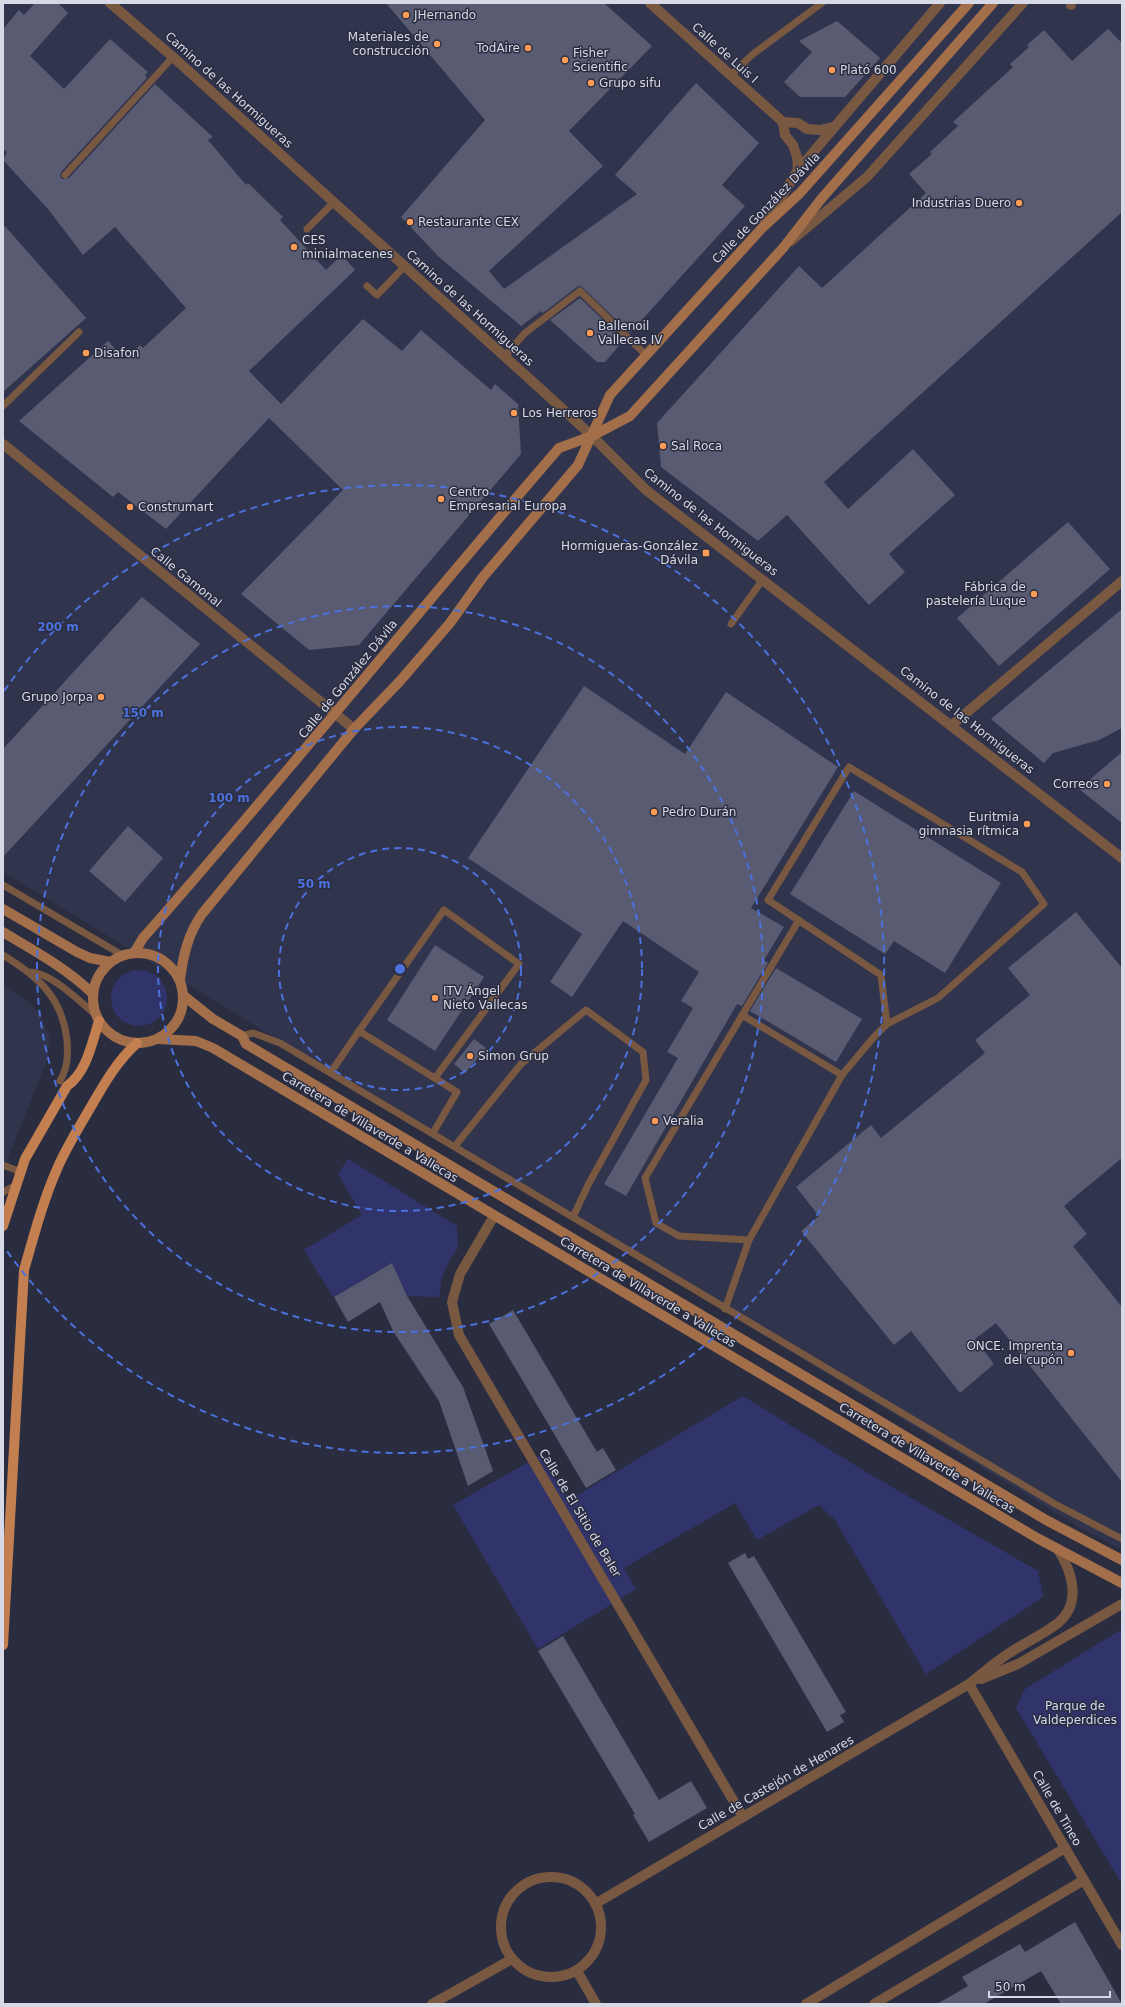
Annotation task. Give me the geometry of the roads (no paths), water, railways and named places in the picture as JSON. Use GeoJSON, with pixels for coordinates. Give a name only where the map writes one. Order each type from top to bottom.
{"type":"FeatureCollection","features":[{"type":"Feature","properties":{"kind":"main road","name":"Calle de González Dávila"},"geometry":{"type":"LineString","coordinates":[[180,980],[188,938],[198,920],[354,729],[400,681],[450,624],[483,577],[578,465],[610,396],[762,228],[800,193],[969,3]]}},
{"type":"Feature","properties":{"kind":"main road","name":"Calle de González Dávila"},"geometry":{"type":"LineString","coordinates":[[134,952],[144,938],[311,745],[335,714],[559,448],[592,436],[630,416],[783,248],[822,198],[993,3]]}},
{"type":"Feature","properties":{"kind":"main road"},"geometry":{"type":"LineString","coordinates":[[3,909],[77,952],[90,958],[110,962]]}},
{"type":"Feature","properties":{"kind":"main road"},"geometry":{"type":"LineString","coordinates":[[3,932],[47,958],[81,982],[93,994]]}},
{"type":"Feature","properties":{"kind":"main road"},"geometry":{"type":"LineString","coordinates":[[134,952],[148,954],[162,959],[172,968],[180,980],[184,996],[182,1009],[177,1022],[169,1032],[158,1039],[137,1043],[122,1040],[109,1032],[98,1018],[93,994],[101,971],[110,962],[122,955],[134,952]]}},
{"type":"Feature","properties":{"kind":"main road","name":"Carretera de Villaverde a Vallecas"},"geometry":{"type":"LineString","coordinates":[[184,996],[213,1019],[242,1036],[246,1044],[1046,1520],[1122,1560]]}},
{"type":"Feature","properties":{"kind":"main road"},"geometry":{"type":"LineString","coordinates":[[4,1220],[25,1159],[67,1086],[74,1081],[86,1060],[98,1018]]}},
{"type":"Feature","properties":{"kind":"main road","name":"Carretera de Villaverde a Vallecas"},"geometry":{"type":"LineString","coordinates":[[158,1039],[196,1041],[214,1048],[494,1216],[1059,1550],[1122,1583]]}},
{"type":"Feature","properties":{"kind":"main road"},"geometry":{"type":"LineString","coordinates":[[3,1645],[24,1270],[36,1226],[64,1156],[113,1070],[124,1055],[137,1043]]}},
{"type":"Feature","properties":{"kind":"street","name":"Camino de las Hormigueras"},"geometry":{"type":"LineString","coordinates":[[110,3],[173,57],[405,266],[592,436],[646,490],[764,579],[1122,858]]}},
{"type":"Feature","properties":{"kind":"street","name":"Calle de Luis I"},"geometry":{"type":"LineString","coordinates":[[650,3],[783,122],[785,135],[793,145],[797,157],[798,170]]}},
{"type":"Feature","properties":{"kind":"street","name":"Calle de González Dávila"},"geometry":{"type":"LineString","coordinates":[[798,170],[940,3]]}},
{"type":"Feature","properties":{"kind":"street","name":"Calle de González Dávila"},"geometry":{"type":"LineString","coordinates":[[783,248],[867,176],[1023,3]]}},
{"type":"Feature","properties":{"kind":"street"},"geometry":{"type":"LineString","coordinates":[[783,122],[798,123],[807,128],[820,130],[833,128]]}},
{"type":"Feature","properties":{"kind":"street"},"geometry":{"type":"LineString","coordinates":[[762,228],[798,170]]}},
{"type":"Feature","properties":{"kind":"street","name":"Calle Gamonal"},"geometry":{"type":"LineString","coordinates":[[3,444],[354,729]]}},
{"type":"Feature","properties":{"kind":"street"},"geometry":{"type":"LineString","coordinates":[[952,725],[1122,581]]}},
{"type":"Feature","properties":{"kind":"street","name":"Calle de El Sitio de Baler"},"geometry":{"type":"LineString","coordinates":[[494,1216],[460,1274],[452,1302],[459,1335],[743,1817]]}},
{"type":"Feature","properties":{"kind":"street","name":"Calle de Castejón de Henares"},"geometry":{"type":"LineString","coordinates":[[970,1684],[1009,1652],[1058,1623],[1069,1610],[1074,1588],[1067,1564],[1059,1550]]}},
{"type":"Feature","properties":{"kind":"street","name":"Calle de Castejón de Henares"},"geometry":{"type":"LineString","coordinates":[[595,1904],[970,1684],[1018,1664],[1122,1604]]}},
{"type":"Feature","properties":{"kind":"street","name":"Calle de Tineo"},"geometry":{"type":"LineString","coordinates":[[970,1684],[1122,1945]]}},
{"type":"Feature","properties":{"kind":"street"},"geometry":{"type":"LineString","coordinates":[[806,2004],[1065,1848]]}},
{"type":"Feature","properties":{"kind":"street"},"geometry":{"type":"LineString","coordinates":[[555,1877],[571,1881],[585,1890],[595,1904],[600,1918],[601,1934],[597,1948],[593,1955],[577,1971],[563,1976],[549,1978],[535,1975],[522,1969],[512,1959],[504,1944],[500,1928],[503,1912],[511,1897],[523,1885],[538,1878],[555,1877]]}},
{"type":"Feature","properties":{"kind":"street"},"geometry":{"type":"LineString","coordinates":[[874,2004],[1084,1880]]}},
{"type":"Feature","properties":{"kind":"street"},"geometry":{"type":"LineString","coordinates":[[432,2004],[512,1959]]}},
{"type":"Feature","properties":{"kind":"street"},"geometry":{"type":"LineString","coordinates":[[577,1971],[596,2004]]}},
{"type":"Feature","properties":{"kind":"lane"},"geometry":{"type":"LineString","coordinates":[[731,75],[753,54],[822,3]]}},
{"type":"Feature","properties":{"kind":"lane"},"geometry":{"type":"LineString","coordinates":[[65,175],[173,57]]}},
{"type":"Feature","properties":{"kind":"lane"},"geometry":{"type":"LineString","coordinates":[[307,229],[334,202]]}},
{"type":"Feature","properties":{"kind":"lane"},"geometry":{"type":"LineString","coordinates":[[367,286],[377,295],[405,266]]}},
{"type":"Feature","properties":{"kind":"lane"},"geometry":{"type":"LineString","coordinates":[[504,357],[525,333],[580,291],[646,355]]}},
{"type":"Feature","properties":{"kind":"lane"},"geometry":{"type":"LineString","coordinates":[[3,406],[79,332]]}},
{"type":"Feature","properties":{"kind":"lane"},"geometry":{"type":"LineString","coordinates":[[731,624],[764,579]]}},
{"type":"Feature","properties":{"kind":"lane"},"geometry":{"type":"LineString","coordinates":[[725,1308],[749,1240],[842,1075],[873,1038],[887,1024],[938,998],[1044,904],[1022,872],[848,767],[768,900],[881,975],[887,1024]]}},
{"type":"Feature","properties":{"kind":"lane"},"geometry":{"type":"LineString","coordinates":[[3,885],[122,955]]}},
{"type":"Feature","properties":{"kind":"lane"},"geometry":{"type":"LineString","coordinates":[[331,1072],[444,910],[519,964],[434,1078]]}},
{"type":"Feature","properties":{"kind":"lane"},"geometry":{"type":"LineString","coordinates":[[749,1240],[679,1236],[656,1223],[645,1178],[799,920]]}},
{"type":"Feature","properties":{"kind":"lane"},"geometry":{"type":"LineString","coordinates":[[3,955],[30,972],[50,992],[63,1018],[68,1060],[66,1069],[60,1081]]}},
{"type":"Feature","properties":{"kind":"lane"},"geometry":{"type":"LineString","coordinates":[[30,972],[39,972],[57,984],[98,1018]]}},
{"type":"Feature","properties":{"kind":"lane"},"geometry":{"type":"LineString","coordinates":[[455,1146],[521,1064],[586,1010],[644,1052],[646,1080],[588,1184],[573,1217]]}},
{"type":"Feature","properties":{"kind":"lane"},"geometry":{"type":"LineString","coordinates":[[742,1015],[842,1075]]}},
{"type":"Feature","properties":{"kind":"lane"},"geometry":{"type":"LineString","coordinates":[[359,1031],[457,1092],[433,1134]]}},
{"type":"Feature","properties":{"kind":"lane"},"geometry":{"type":"LineString","coordinates":[[242,1036],[253,1033],[272,1039],[331,1072],[1048,1500],[1122,1539]]}},
{"type":"Feature","properties":{"kind":"lane"},"geometry":{"type":"LineString","coordinates":[[3,1165],[21,1172]]}},
{"type":"Feature","properties":{"kind":"lane"},"geometry":{"type":"LineString","coordinates":[[3,1192],[15,1186]]}},
{"type":"Feature","properties":{"kind":"place","name":"JHernando"},"geometry":{"type":"Point","coordinates":[406,15]}},
{"type":"Feature","properties":{"kind":"place","name":"Materiales de construcción"},"geometry":{"type":"Point","coordinates":[437,44]}},
{"type":"Feature","properties":{"kind":"place","name":"TodAire"},"geometry":{"type":"Point","coordinates":[528,48]}},
{"type":"Feature","properties":{"kind":"place","name":"Fisher Scientific"},"geometry":{"type":"Point","coordinates":[565,60]}},
{"type":"Feature","properties":{"kind":"place","name":"Plató 600"},"geometry":{"type":"Point","coordinates":[832,70]}},
{"type":"Feature","properties":{"kind":"place","name":"Grupo sifu"},"geometry":{"type":"Point","coordinates":[591,83]}},
{"type":"Feature","properties":{"kind":"place","name":"Industrias Duero"},"geometry":{"type":"Point","coordinates":[1019,203]}},
{"type":"Feature","properties":{"kind":"place","name":"Restaurante CEX"},"geometry":{"type":"Point","coordinates":[410,222]}},
{"type":"Feature","properties":{"kind":"place","name":"CES minialmacenes"},"geometry":{"type":"Point","coordinates":[294,247]}},
{"type":"Feature","properties":{"kind":"place","name":"Ballenoil Vallecas IV"},"geometry":{"type":"Point","coordinates":[590,333]}},
{"type":"Feature","properties":{"kind":"place","name":"Disafon"},"geometry":{"type":"Point","coordinates":[86,353]}},
{"type":"Feature","properties":{"kind":"place","name":"Los Herreros"},"geometry":{"type":"Point","coordinates":[514,413]}},
{"type":"Feature","properties":{"kind":"place","name":"Sal Roca"},"geometry":{"type":"Point","coordinates":[663,446]}},
{"type":"Feature","properties":{"kind":"place","name":"Centro Empresarial Europa"},"geometry":{"type":"Point","coordinates":[441,499]}},
{"type":"Feature","properties":{"kind":"place","name":"Construmart"},"geometry":{"type":"Point","coordinates":[130,507]}},
{"type":"Feature","properties":{"kind":"place","name":"Hormigueras-González Dávila"},"geometry":{"type":"Point","coordinates":[706,553]}},
{"type":"Feature","properties":{"kind":"place","name":"Fábrica de pastelería Luque"},"geometry":{"type":"Point","coordinates":[1034,594]}},
{"type":"Feature","properties":{"kind":"place","name":"Grupo Jorpa"},"geometry":{"type":"Point","coordinates":[101,697]}},
{"type":"Feature","properties":{"kind":"place","name":"Correos"},"geometry":{"type":"Point","coordinates":[1107,784]}},
{"type":"Feature","properties":{"kind":"place","name":"Pedro Durán"},"geometry":{"type":"Point","coordinates":[654,812]}},
{"type":"Feature","properties":{"kind":"place","name":"Euritmia gimnasia rítmica"},"geometry":{"type":"Point","coordinates":[1027,824]}},
{"type":"Feature","properties":{"kind":"place","name":"ITV Ángel Nieto Vallecas"},"geometry":{"type":"Point","coordinates":[435,998]}},
{"type":"Feature","properties":{"kind":"place","name":"Simon Grup"},"geometry":{"type":"Point","coordinates":[470,1056]}},
{"type":"Feature","properties":{"kind":"place","name":"Veralia"},"geometry":{"type":"Point","coordinates":[655,1121]}},
{"type":"Feature","properties":{"kind":"place","name":"ONCE. Imprenta del cupón"},"geometry":{"type":"Point","coordinates":[1071,1353]}},
{"type":"Feature","properties":{"kind":"park label","name":"Parque de Valdeperdices"},"geometry":{"type":"Point","coordinates":[1075,1713]}}]}
